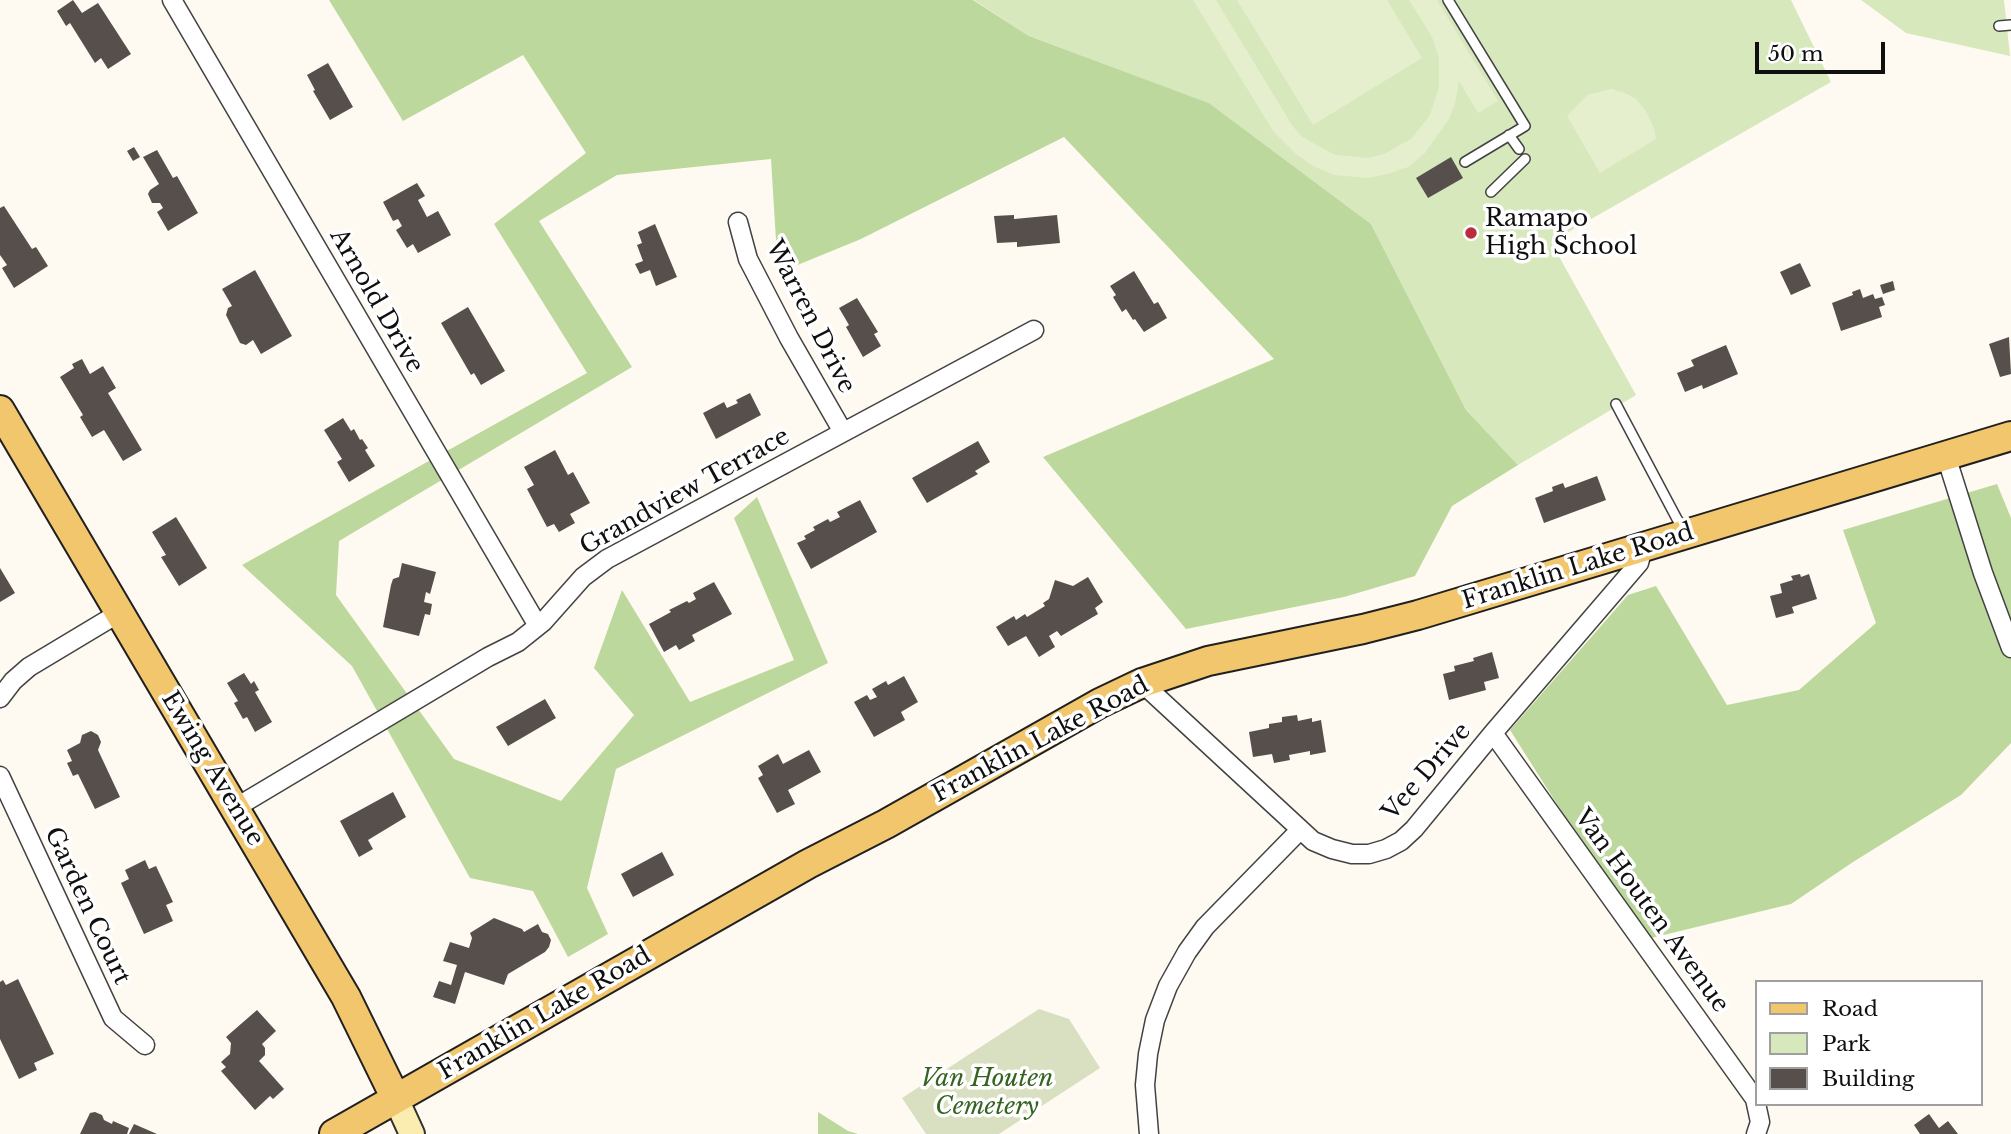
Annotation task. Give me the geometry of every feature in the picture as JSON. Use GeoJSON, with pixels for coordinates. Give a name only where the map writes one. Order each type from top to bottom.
{"type":"FeatureCollection","features":[{"type":"Feature","properties":{"kind":"main road","name":"Ewing Avenue"},"geometry":{"type":"LineString","coordinates":[[0,410],[346,997],[412,1134]]}},
{"type":"Feature","properties":{"kind":"main road","name":"Franklin Lake Road"},"geometry":{"type":"LineString","coordinates":[[334,1134],[808,864],[886,824],[1100,703],[1142,683],[1208,661],[1363,629],[1643,548],[2011,436]]}},
{"type":"Feature","properties":{"kind":"street","name":"Arnold Drive"},"geometry":{"type":"LineString","coordinates":[[172,0],[538,626]]}},
{"type":"Feature","properties":{"kind":"street","name":"Warren Drive"},"geometry":{"type":"LineString","coordinates":[[738,222],[748,259],[843,432]]}},
{"type":"Feature","properties":{"kind":"street","name":"Grandview Terrace"},"geometry":{"type":"LineString","coordinates":[[235,808],[488,657],[518,642],[538,626],[583,578],[607,559],[1034,330]]}},
{"type":"Feature","properties":{"kind":"street"},"geometry":{"type":"LineString","coordinates":[[1946,456],[1983,573],[2011,648]]}},
{"type":"Feature","properties":{"kind":"street","name":"Vee Drive"},"geometry":{"type":"LineString","coordinates":[[1142,683],[1314,841],[1342,852],[1369,854],[1401,841],[1414,829],[1639,563],[1643,548]]}},
{"type":"Feature","properties":{"kind":"street"},"geometry":{"type":"LineString","coordinates":[[0,698],[13,681],[29,667],[119,613]]}},
{"type":"Feature","properties":{"kind":"street","name":"Van Houten Avenue"},"geometry":{"type":"LineString","coordinates":[[1493,733],[1755,1099],[1758,1128]]}},
{"type":"Feature","properties":{"kind":"street","name":"Garden Court"},"geometry":{"type":"LineString","coordinates":[[0,776],[113,1018],[145,1045]]}},
{"type":"Feature","properties":{"kind":"street"},"geometry":{"type":"LineString","coordinates":[[1149,1134],[1145,1085],[1148,1054],[1155,1020],[1168,986],[1187,952],[1206,927],[1300,830]]}},
{"type":"Feature","properties":{"kind":"lane"},"geometry":{"type":"LineString","coordinates":[[1448,0],[1525,126],[1465,162]]}},
{"type":"Feature","properties":{"kind":"lane"},"geometry":{"type":"LineString","coordinates":[[1999,26],[2011,25]]}},
{"type":"Feature","properties":{"kind":"lane"},"geometry":{"type":"LineString","coordinates":[[1509,135],[1519,149]]}},
{"type":"Feature","properties":{"kind":"lane"},"geometry":{"type":"LineString","coordinates":[[1491,192],[1525,159]]}},
{"type":"Feature","properties":{"kind":"lane"},"geometry":{"type":"LineString","coordinates":[[1616,404],[1677,519],[1688,534]]}},
{"type":"Feature","properties":{"kind":"green space"},"geometry":{"type":"Polygon","coordinates":[[[329,0],[973,0],[1029,36],[1209,103],[1371,224],[1466,410],[1518,465],[1452,506],[1415,576],[1344,597],[1186,629],[1043,457],[1274,359],[1064,137],[861,239],[778,273],[771,159],[617,175],[539,221],[632,367],[339,541],[336,595],[454,759],[561,801],[634,715],[594,668],[622,590],[690,702],[794,660],[734,518],[757,497],[828,663],[616,769],[587,888],[608,934],[568,957],[533,891],[470,878],[352,666],[242,565],[587,373],[494,224],[586,153],[523,55],[403,121],[329,0]]]}},
{"type":"Feature","properties":{"kind":"green space","name":"Ramapo High School"},"geometry":{"type":"Polygon","coordinates":[[[974,0],[1791,0],[1831,82],[1551,242],[1636,395],[1518,465],[1466,410],[1371,224],[1209,103],[1029,36],[974,0]]]}},
{"type":"Feature","properties":{"kind":"green space"},"geometry":{"type":"Polygon","coordinates":[[[1193,0],[1216,0],[1292,125],[1302,137],[1335,155],[1368,158],[1384,154],[1411,139],[1430,115],[1439,87],[1439,58],[1432,37],[1409,0],[1437,0],[1498,101],[1478,113],[1459,81],[1449,119],[1425,153],[1408,167],[1368,178],[1334,175],[1313,166],[1296,154],[1273,131],[1193,0]]]}},
{"type":"Feature","properties":{"kind":"green space"},"geometry":{"type":"Polygon","coordinates":[[[1237,0],[1387,0],[1422,58],[1313,125],[1237,0]]]}},
{"type":"Feature","properties":{"kind":"green space"},"geometry":{"type":"Polygon","coordinates":[[[1861,0],[2004,0],[2010,56],[1906,33],[1861,0]]]}},
{"type":"Feature","properties":{"kind":"green space"},"geometry":{"type":"Polygon","coordinates":[[[1611,89],[1636,99],[1646,111],[1656,139],[1600,173],[1567,116],[1587,95],[1611,89]]]}},
{"type":"Feature","properties":{"kind":"green space"},"geometry":{"type":"Polygon","coordinates":[[[1997,484],[2011,518],[2011,743],[1961,795],[1791,904],[1643,940],[1510,730],[1628,595],[1656,586],[1727,705],[1799,690],[1876,623],[1843,530],[1997,484]]]}},
{"type":"Feature","properties":{"kind":"green space","name":"Van Houten Cemetery"},"geometry":{"type":"Polygon","coordinates":[[[1039,1009],[1069,1019],[1100,1068],[999,1134],[926,1134],[902,1098],[1039,1009]]]}},
{"type":"Feature","properties":{"kind":"green space"},"geometry":{"type":"Polygon","coordinates":[[[818,1112],[848,1131],[858,1134],[818,1134],[818,1112]]]}},
{"type":"Feature","properties":{"kind":"building"},"geometry":{"type":"Polygon","coordinates":[[[73,0],[82,13],[98,3],[131,54],[108,69],[101,58],[95,63],[70,23],[66,26],[57,11],[73,0]]]}},
{"type":"Feature","properties":{"kind":"building"},"geometry":{"type":"Polygon","coordinates":[[[328,63],[353,107],[330,120],[307,75],[328,63]]]}},
{"type":"Feature","properties":{"kind":"building"},"geometry":{"type":"Polygon","coordinates":[[[134,147],[140,157],[133,161],[127,151],[134,147]]]}},
{"type":"Feature","properties":{"kind":"building"},"geometry":{"type":"Polygon","coordinates":[[[157,150],[173,178],[177,176],[198,213],[168,231],[157,212],[163,208],[160,203],[152,203],[148,194],[159,184],[143,157],[157,150]]]}},
{"type":"Feature","properties":{"kind":"building"},"geometry":{"type":"Polygon","coordinates":[[[1451,157],[1463,178],[1428,198],[1416,178],[1451,157]]]}},
{"type":"Feature","properties":{"kind":"building"},"geometry":{"type":"Polygon","coordinates":[[[417,183],[425,196],[418,200],[427,217],[438,211],[451,235],[418,253],[413,244],[407,248],[396,230],[402,226],[398,219],[393,221],[383,202],[417,183]]]}},
{"type":"Feature","properties":{"kind":"building"},"geometry":{"type":"Polygon","coordinates":[[[4,206],[32,249],[36,247],[48,266],[14,288],[2,268],[7,265],[0,255],[0,208],[4,206]]]}},
{"type":"Feature","properties":{"kind":"building"},"geometry":{"type":"Polygon","coordinates":[[[1014,215],[1014,219],[1057,215],[1060,243],[1017,247],[1017,242],[997,243],[994,216],[1014,215]]]}},
{"type":"Feature","properties":{"kind":"building"},"geometry":{"type":"Polygon","coordinates":[[[655,224],[677,277],[656,286],[650,270],[640,274],[635,264],[643,261],[637,245],[642,243],[638,232],[655,224]]]}},
{"type":"Feature","properties":{"kind":"building"},"geometry":{"type":"Polygon","coordinates":[[[1800,263],[1811,286],[1791,295],[1780,272],[1800,263]]]}},
{"type":"Feature","properties":{"kind":"building"},"geometry":{"type":"Polygon","coordinates":[[[255,270],[292,336],[261,354],[253,340],[246,345],[240,343],[226,315],[228,308],[232,306],[222,289],[255,270]]]}},
{"type":"Feature","properties":{"kind":"building"},"geometry":{"type":"Polygon","coordinates":[[[1134,271],[1154,304],[1158,302],[1167,318],[1144,332],[1126,309],[1122,312],[1110,286],[1134,271]]]}},
{"type":"Feature","properties":{"kind":"building"},"geometry":{"type":"Polygon","coordinates":[[[1893,281],[1895,290],[1883,294],[1880,285],[1893,281]]]}},
{"type":"Feature","properties":{"kind":"building"},"geometry":{"type":"Polygon","coordinates":[[[1860,289],[1863,298],[1873,294],[1875,299],[1882,297],[1885,305],[1879,307],[1882,317],[1841,331],[1832,303],[1853,295],[1852,292],[1860,289]]]}},
{"type":"Feature","properties":{"kind":"building"},"geometry":{"type":"Polygon","coordinates":[[[857,298],[878,332],[874,334],[881,346],[863,357],[839,308],[857,298]]]}},
{"type":"Feature","properties":{"kind":"building"},"geometry":{"type":"Polygon","coordinates":[[[468,307],[505,371],[481,385],[474,373],[471,375],[441,323],[468,307]]]}},
{"type":"Feature","properties":{"kind":"building"},"geometry":{"type":"Polygon","coordinates":[[[2009,337],[2011,374],[2000,377],[1989,344],[2009,337]]]}},
{"type":"Feature","properties":{"kind":"building"},"geometry":{"type":"Polygon","coordinates":[[[1726,345],[1738,374],[1703,389],[1702,385],[1685,392],[1677,373],[1694,366],[1691,360],[1726,345]]]}},
{"type":"Feature","properties":{"kind":"building"},"geometry":{"type":"Polygon","coordinates":[[[82,359],[90,374],[103,366],[116,388],[108,393],[142,450],[123,461],[104,430],[92,437],[80,417],[83,415],[60,377],[74,368],[72,364],[82,359]]]}},
{"type":"Feature","properties":{"kind":"building"},"geometry":{"type":"Polygon","coordinates":[[[750,393],[761,415],[716,439],[703,413],[724,402],[727,408],[750,393]]]}},
{"type":"Feature","properties":{"kind":"building"},"geometry":{"type":"Polygon","coordinates":[[[343,418],[351,431],[354,429],[368,448],[365,450],[375,466],[349,482],[337,462],[342,459],[324,430],[343,418]]]}},
{"type":"Feature","properties":{"kind":"building"},"geometry":{"type":"Polygon","coordinates":[[[978,441],[990,462],[975,471],[978,474],[927,503],[912,478],[978,441]]]}},
{"type":"Feature","properties":{"kind":"building"},"geometry":{"type":"Polygon","coordinates":[[[555,450],[568,475],[573,472],[590,503],[570,514],[575,523],[559,532],[554,524],[547,527],[527,489],[534,485],[524,467],[555,450]]]}},
{"type":"Feature","properties":{"kind":"building"},"geometry":{"type":"Polygon","coordinates":[[[1597,476],[1606,500],[1544,523],[1535,498],[1553,491],[1552,487],[1563,483],[1565,488],[1597,476]]]}},
{"type":"Feature","properties":{"kind":"building"},"geometry":{"type":"Polygon","coordinates":[[[860,500],[877,532],[811,569],[797,543],[815,530],[813,527],[828,519],[830,522],[840,517],[837,512],[860,500]]]}},
{"type":"Feature","properties":{"kind":"building"},"geometry":{"type":"Polygon","coordinates":[[[176,517],[207,568],[179,586],[161,557],[166,555],[152,532],[176,517]]]}},
{"type":"Feature","properties":{"kind":"building"},"geometry":{"type":"Polygon","coordinates":[[[402,563],[436,572],[430,594],[426,592],[424,602],[432,604],[430,615],[425,614],[419,636],[383,627],[391,585],[393,579],[399,577],[402,563]]]}},
{"type":"Feature","properties":{"kind":"building"},"geometry":{"type":"Polygon","coordinates":[[[0,568],[15,593],[0,602],[0,568]]]}},
{"type":"Feature","properties":{"kind":"building"},"geometry":{"type":"Polygon","coordinates":[[[1800,574],[1801,577],[1809,574],[1817,599],[1792,607],[1794,613],[1776,618],[1770,596],[1782,593],[1780,584],[1793,580],[1791,576],[1800,574]]]}},
{"type":"Feature","properties":{"kind":"building"},"geometry":{"type":"Polygon","coordinates":[[[1088,577],[1103,602],[1095,608],[1098,614],[1061,636],[1057,631],[1049,636],[1055,647],[1039,657],[1026,636],[1008,646],[996,627],[1014,616],[1016,620],[1025,614],[1027,617],[1045,606],[1043,603],[1049,599],[1055,580],[1073,586],[1088,577]]]}},
{"type":"Feature","properties":{"kind":"building"},"geometry":{"type":"Polygon","coordinates":[[[714,582],[732,614],[692,635],[695,641],[679,650],[676,645],[664,652],[649,624],[671,612],[669,610],[696,599],[693,593],[714,582]]]}},
{"type":"Feature","properties":{"kind":"building"},"geometry":{"type":"Polygon","coordinates":[[[1492,652],[1499,678],[1484,682],[1486,690],[1449,700],[1443,674],[1455,671],[1454,666],[1474,661],[1473,658],[1492,652]]]}},
{"type":"Feature","properties":{"kind":"building"},"geometry":{"type":"Polygon","coordinates":[[[244,673],[251,684],[254,681],[259,690],[255,692],[272,722],[255,732],[247,717],[243,719],[234,703],[238,701],[227,683],[244,673]]]}},
{"type":"Feature","properties":{"kind":"building"},"geometry":{"type":"Polygon","coordinates":[[[904,676],[918,702],[901,712],[905,720],[874,737],[854,702],[867,695],[870,700],[877,697],[872,689],[886,681],[888,685],[904,676]]]}},
{"type":"Feature","properties":{"kind":"building"},"geometry":{"type":"Polygon","coordinates":[[[545,699],[556,718],[508,746],[496,727],[545,699]]]}},
{"type":"Feature","properties":{"kind":"building"},"geometry":{"type":"Polygon","coordinates":[[[1297,715],[1298,721],[1312,718],[1312,722],[1321,720],[1326,752],[1310,755],[1310,751],[1289,755],[1290,760],[1274,763],[1272,754],[1253,757],[1249,732],[1269,728],[1269,724],[1282,722],[1282,717],[1297,715]]]}},
{"type":"Feature","properties":{"kind":"building"},"geometry":{"type":"Polygon","coordinates":[[[91,731],[98,735],[101,742],[98,750],[120,797],[95,809],[78,774],[73,776],[67,763],[72,761],[67,750],[80,743],[82,735],[91,731]]]}},
{"type":"Feature","properties":{"kind":"building"},"geometry":{"type":"Polygon","coordinates":[[[809,750],[821,772],[788,790],[795,804],[777,813],[758,778],[763,775],[758,766],[778,754],[783,764],[809,750]]]}},
{"type":"Feature","properties":{"kind":"building"},"geometry":{"type":"Polygon","coordinates":[[[393,792],[406,817],[368,840],[373,849],[359,857],[340,821],[393,792]]]}},
{"type":"Feature","properties":{"kind":"building"},"geometry":{"type":"Polygon","coordinates":[[[662,852],[674,875],[633,897],[621,874],[662,852]]]}},
{"type":"Feature","properties":{"kind":"building"},"geometry":{"type":"Polygon","coordinates":[[[145,860],[149,869],[156,866],[173,902],[166,905],[173,921],[144,934],[121,883],[129,879],[125,870],[145,860]]]}},
{"type":"Feature","properties":{"kind":"building"},"geometry":{"type":"Polygon","coordinates":[[[494,918],[524,932],[538,924],[551,940],[549,947],[508,974],[504,985],[465,972],[455,1004],[433,997],[439,981],[451,985],[457,965],[443,961],[450,942],[469,948],[472,938],[470,933],[494,918]]]}},
{"type":"Feature","properties":{"kind":"building"},"geometry":{"type":"Polygon","coordinates":[[[18,979],[54,1054],[34,1063],[37,1070],[19,1079],[0,1039],[0,982],[3,980],[6,985],[18,979]]]}},
{"type":"Feature","properties":{"kind":"building"},"geometry":{"type":"Polygon","coordinates":[[[257,1010],[276,1031],[262,1044],[265,1055],[259,1061],[284,1089],[273,1099],[270,1096],[255,1110],[221,1071],[226,1067],[221,1062],[230,1054],[231,1043],[226,1037],[257,1010]]]}},
{"type":"Feature","properties":{"kind":"building"},"geometry":{"type":"Polygon","coordinates":[[[95,1112],[112,1124],[113,1121],[129,1128],[127,1134],[80,1134],[90,1113],[95,1112]]]}},
{"type":"Feature","properties":{"kind":"building"},"geometry":{"type":"Polygon","coordinates":[[[1929,1114],[1939,1128],[1948,1121],[1958,1134],[1920,1134],[1914,1125],[1929,1114]]]}},
{"type":"Feature","properties":{"kind":"building"},"geometry":{"type":"Polygon","coordinates":[[[134,1124],[157,1134],[129,1134],[134,1124]]]}},
{"type":"Feature","properties":{"kind":"place","name":"Ramapo High School"},"geometry":{"type":"Point","coordinates":[1471,233]}}]}
